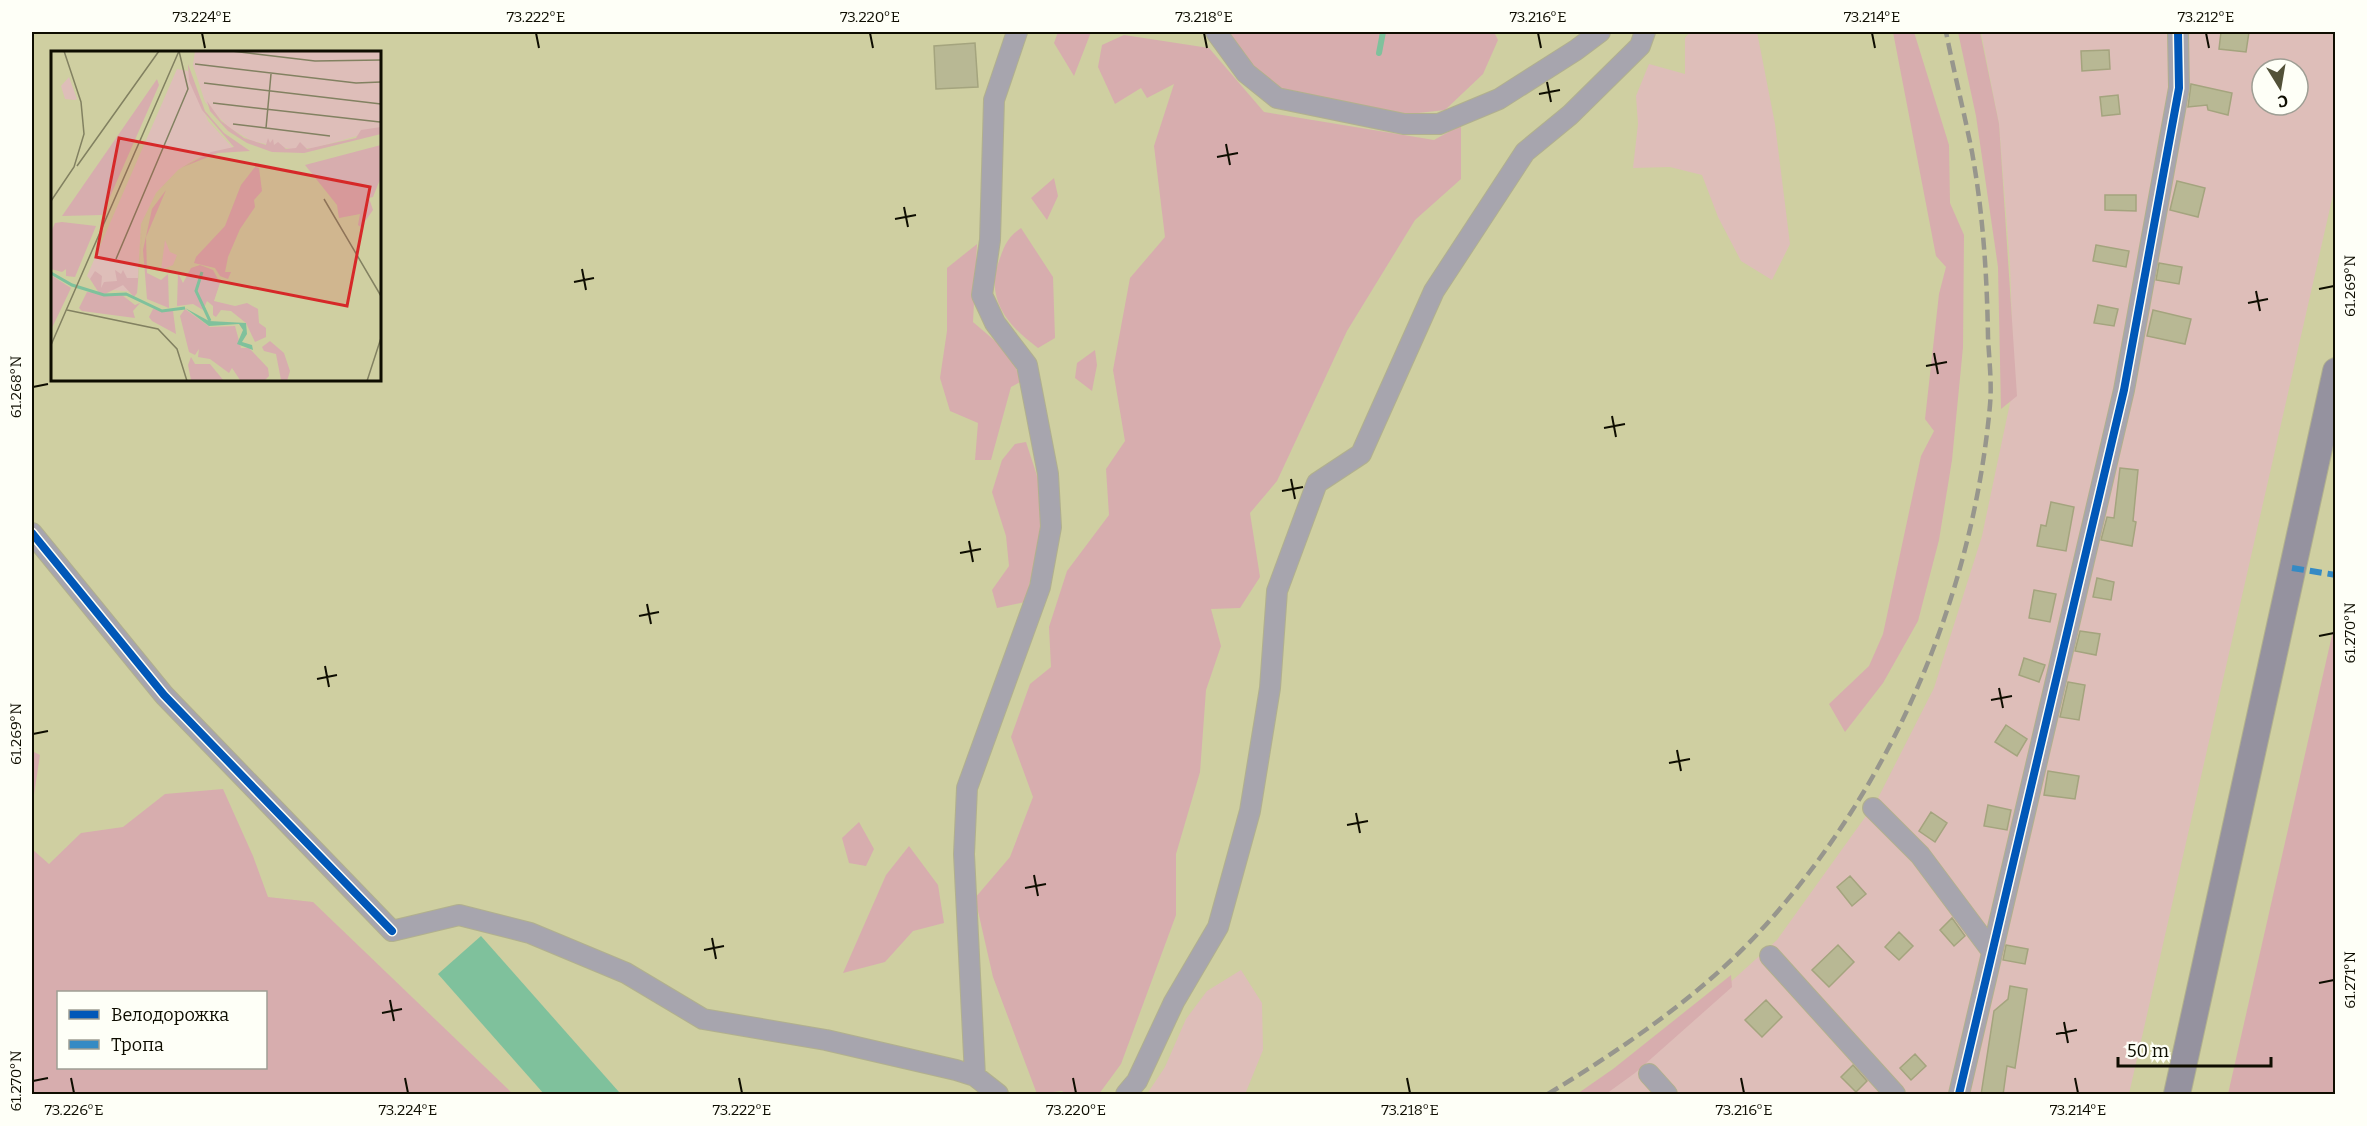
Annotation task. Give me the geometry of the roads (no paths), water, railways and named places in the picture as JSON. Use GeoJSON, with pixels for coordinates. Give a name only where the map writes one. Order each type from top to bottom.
{"type":"FeatureCollection","features":[{"type":"Feature","properties":{"kind":"main road"},"geometry":{"type":"LineString","coordinates":[[2177,1095],[2336,371]]}},
{"type":"Feature","properties":{"kind":"street"},"geometry":{"type":"LineString","coordinates":[[975,1077],[964,855],[967,788],[1040,587],[1051,527],[1048,474],[1027,365],[995,323],[982,295],[990,240],[994,100],[1017,32]]}},
{"type":"Feature","properties":{"kind":"street"},"geometry":{"type":"LineString","coordinates":[[1216,32],[1246,73],[1277,98],[1404,124],[1439,124],[1499,99],[1600,32]]}},
{"type":"Feature","properties":{"kind":"street"},"geometry":{"type":"LineString","coordinates":[[1126,1095],[1137,1081],[1174,1002],[1218,927],[1250,811],[1270,688],[1277,591],[1317,483],[1361,454],[1434,291],[1525,152],[1570,115],[1640,46],[1645,32]]}},
{"type":"Feature","properties":{"kind":"street"},"geometry":{"type":"LineString","coordinates":[[1959,1095],[1991,950],[2124,390],[2179,88],[2178,32]]}},
{"type":"Feature","properties":{"kind":"street"},"geometry":{"type":"LineString","coordinates":[[32,533],[164,695],[392,931],[459,915],[531,933],[626,973],[703,1019],[825,1040],[975,1077],[998,1095]]}},
{"type":"Feature","properties":{"kind":"street"},"geometry":{"type":"LineString","coordinates":[[1873,808],[1920,855],[1991,950]]}},
{"type":"Feature","properties":{"kind":"street"},"geometry":{"type":"LineString","coordinates":[[1770,956],[1895,1095]]}},
{"type":"Feature","properties":{"kind":"street"},"geometry":{"type":"LineString","coordinates":[[1649,1074],[1666,1095]]}},
{"type":"Feature","properties":{"kind":"waterway"},"geometry":{"type":"LineString","coordinates":[[1379,53],[1383,32]]}},
{"type":"Feature","properties":{"kind":"railway"},"geometry":{"type":"LineString","coordinates":[[1548,1094],[1608,1056],[1666,1015],[1721,969],[1771,919],[1816,864],[1856,805],[1891,744],[1921,679],[1946,613],[1966,545],[1981,475],[1991,388],[1982,221],[1972,152],[1946,32]]}}]}
